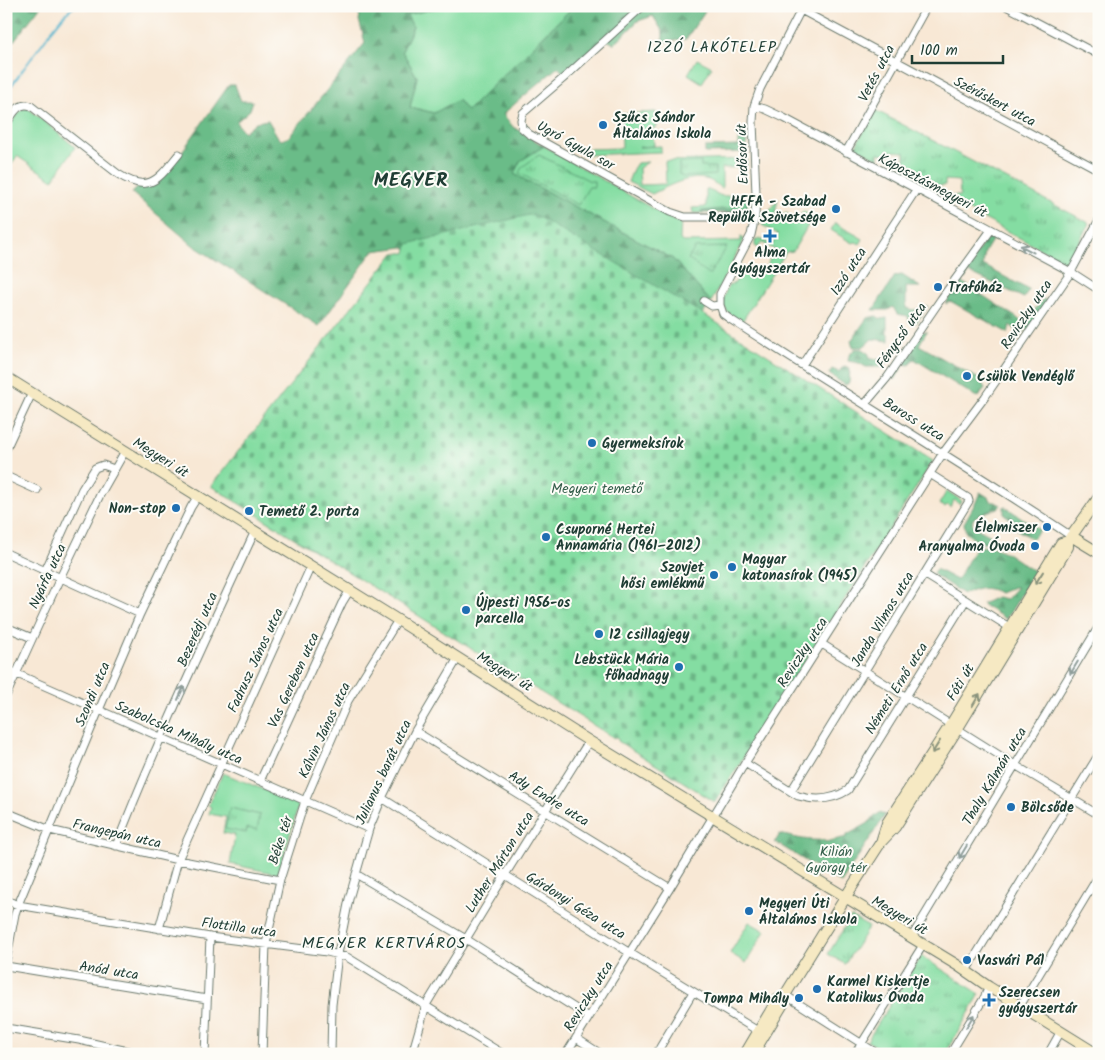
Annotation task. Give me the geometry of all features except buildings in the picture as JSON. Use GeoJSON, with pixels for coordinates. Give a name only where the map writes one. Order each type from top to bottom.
{"type":"FeatureCollection","features":[{"type":"Feature","properties":{"kind":"main road","name":"Megyeri út"},"geometry":{"type":"LineString","coordinates":[[6,377],[350,590],[589,741],[966,971],[1097,1054]]}},
{"type":"Feature","properties":{"kind":"main road","name":"Fóti út"},"geometry":{"type":"LineString","coordinates":[[954,726],[1068,547],[1070,538],[1099,496]]}},
{"type":"Feature","properties":{"kind":"main road","name":"Fóti út"},"geometry":{"type":"LineString","coordinates":[[753,1054],[783,1004],[785,995],[845,898],[881,842],[895,827],[1009,627],[1061,543],[1070,538]]}},
{"type":"Feature","properties":{"kind":"main road","name":"Baross utca"},"geometry":{"type":"LineString","coordinates":[[1070,538],[1099,553]]}},
{"type":"Feature","properties":{"kind":"main road","name":"Fóti út"},"geometry":{"type":"LineString","coordinates":[[745,1054],[777,1000],[785,995]]}},
{"type":"Feature","properties":{"kind":"street","name":"Ugró Gyula sor"},"geometry":{"type":"LineString","coordinates":[[643,6],[528,108],[521,120],[522,128],[529,134],[670,212],[685,217],[755,217]]}},
{"type":"Feature","properties":{"kind":"street","name":"Vetés utca"},"geometry":{"type":"LineString","coordinates":[[846,152],[927,6]]}},
{"type":"Feature","properties":{"kind":"street"},"geometry":{"type":"LineString","coordinates":[[1006,6],[1099,55]]}},
{"type":"Feature","properties":{"kind":"street","name":"Erdősor út"},"geometry":{"type":"LineString","coordinates":[[720,305],[722,288],[750,235],[755,217],[754,106],[760,89],[802,8]]}},
{"type":"Feature","properties":{"kind":"street","name":"Szérűskert utca"},"geometry":{"type":"LineString","coordinates":[[802,8],[896,62],[1099,170]]}},
{"type":"Feature","properties":{"kind":"street"},"geometry":{"type":"LineString","coordinates":[[6,124],[20,106],[25,104],[31,106],[118,174],[137,184],[145,184],[155,180],[179,154]]}},
{"type":"Feature","properties":{"kind":"street","name":"Káposztásmegyeri út"},"geometry":{"type":"LineString","coordinates":[[754,106],[765,109],[854,156],[1071,272],[1099,290]]}},
{"type":"Feature","properties":{"kind":"street","name":"Izzó utca"},"geometry":{"type":"LineString","coordinates":[[802,366],[916,190]]}},
{"type":"Feature","properties":{"kind":"street","name":"Reviczky utca"},"geometry":{"type":"LineString","coordinates":[[566,1054],[670,888],[745,763],[943,453],[1071,272],[1099,220]]}},
{"type":"Feature","properties":{"kind":"street","name":"Fénycső utca"},"geometry":{"type":"LineString","coordinates":[[865,404],[886,378],[991,230]]}},
{"type":"Feature","properties":{"kind":"street"},"geometry":{"type":"LineString","coordinates":[[704,301],[712,306],[720,305]]}},
{"type":"Feature","properties":{"kind":"street","name":"Baross utca"},"geometry":{"type":"LineString","coordinates":[[720,305],[723,314],[730,319],[943,453],[1070,538]]}},
{"type":"Feature","properties":{"kind":"street"},"geometry":{"type":"LineString","coordinates":[[6,449],[32,393]]}},
{"type":"Feature","properties":{"kind":"street","name":"Nyárfa utca"},"geometry":{"type":"LineString","coordinates":[[6,696],[100,495],[125,451]]}},
{"type":"Feature","properties":{"kind":"street","name":"Nyárfa utca"},"geometry":{"type":"LineString","coordinates":[[45,571],[82,489],[95,468],[103,465],[114,469]]}},
{"type":"Feature","properties":{"kind":"street","name":"Janda Vilmos utca"},"geometry":{"type":"LineString","coordinates":[[791,791],[969,500],[930,474]]}},
{"type":"Feature","properties":{"kind":"street"},"geometry":{"type":"LineString","coordinates":[[6,476],[37,490]]}},
{"type":"Feature","properties":{"kind":"street","name":"Szondi utca"},"geometry":{"type":"LineString","coordinates":[[6,964],[18,905],[140,614],[198,496]]}},
{"type":"Feature","properties":{"kind":"street","name":"Bezerédj utca"},"geometry":{"type":"LineString","coordinates":[[116,846],[161,738],[255,531]]}},
{"type":"Feature","properties":{"kind":"street"},"geometry":{"type":"LineString","coordinates":[[6,553],[140,614]]}},
{"type":"Feature","properties":{"kind":"street","name":"Fadrusz János utca"},"geometry":{"type":"LineString","coordinates":[[220,764],[311,566]]}},
{"type":"Feature","properties":{"kind":"street"},"geometry":{"type":"LineString","coordinates":[[924,574],[1009,627]]}},
{"type":"Feature","properties":{"kind":"street","name":"Vas Gereben utca"},"geometry":{"type":"LineString","coordinates":[[260,781],[342,603],[350,590]]}},
{"type":"Feature","properties":{"kind":"street","name":"Németi Ernő utca"},"geometry":{"type":"LineString","coordinates":[[791,791],[806,798],[821,799],[834,797],[848,790],[966,600]]}},
{"type":"Feature","properties":{"kind":"street","name":"Kálvin János utca"},"geometry":{"type":"LineString","coordinates":[[305,801],[348,701],[398,620]]}},
{"type":"Feature","properties":{"kind":"street","name":"Thaly Kálmán utca"},"geometry":{"type":"LineString","coordinates":[[911,938],[1099,626]]}},
{"type":"Feature","properties":{"kind":"street"},"geometry":{"type":"LineString","coordinates":[[6,627],[32,638]]}},
{"type":"Feature","properties":{"kind":"street"},"geometry":{"type":"LineString","coordinates":[[822,644],[1015,765],[1099,815]]}},
{"type":"Feature","properties":{"kind":"street","name":"Julianus barát utca"},"geometry":{"type":"LineString","coordinates":[[331,1054],[332,1004],[338,954],[356,874],[369,829],[415,730],[458,658]]}},
{"type":"Feature","properties":{"kind":"street","name":"Szabolcska Mihály utca"},"geometry":{"type":"LineString","coordinates":[[6,669],[260,781]]}},
{"type":"Feature","properties":{"kind":"street","name":"Ady Endre utca"},"geometry":{"type":"LineString","coordinates":[[415,730],[670,888]]}},
{"type":"Feature","properties":{"kind":"street","name":"Luther Márton utca"},"geometry":{"type":"LineString","coordinates":[[412,1054],[426,1005],[589,741]]}},
{"type":"Feature","properties":{"kind":"street"},"geometry":{"type":"LineString","coordinates":[[966,971],[1099,754]]}},
{"type":"Feature","properties":{"kind":"street"},"geometry":{"type":"LineString","coordinates":[[745,763],[791,791]]}},
{"type":"Feature","properties":{"kind":"street"},"geometry":{"type":"LineString","coordinates":[[159,929],[178,860],[220,764]]}},
{"type":"Feature","properties":{"kind":"street","name":"Béke tér"},"geometry":{"type":"LineString","coordinates":[[224,869],[280,880],[305,801],[260,781]]}},
{"type":"Feature","properties":{"kind":"street","name":"Gárdonyi Géza utca"},"geometry":{"type":"LineString","coordinates":[[382,798],[758,1031]]}},
{"type":"Feature","properties":{"kind":"street"},"geometry":{"type":"LineString","coordinates":[[305,801],[369,829]]}},
{"type":"Feature","properties":{"kind":"street","name":"Frangepán utca"},"geometry":{"type":"LineString","coordinates":[[6,812],[50,830],[224,869]]}},
{"type":"Feature","properties":{"kind":"street"},"geometry":{"type":"LineString","coordinates":[[356,874],[466,939],[589,1017]]}},
{"type":"Feature","properties":{"kind":"street"},"geometry":{"type":"LineString","coordinates":[[1020,1006],[1099,875]]}},
{"type":"Feature","properties":{"kind":"street"},"geometry":{"type":"LineString","coordinates":[[262,1054],[266,944],[280,880]]}},
{"type":"Feature","properties":{"kind":"street","name":"Flottilla utca"},"geometry":{"type":"LineString","coordinates":[[6,900],[18,905],[159,929],[338,954],[349,958],[503,1054]]}},
{"type":"Feature","properties":{"kind":"street"},"geometry":{"type":"LineString","coordinates":[[205,1054],[210,936]]}},
{"type":"Feature","properties":{"kind":"street"},"geometry":{"type":"LineString","coordinates":[[855,1054],[923,945]]}},
{"type":"Feature","properties":{"kind":"street","name":"Anód utca"},"geometry":{"type":"LineString","coordinates":[[6,964],[207,999]]}},
{"type":"Feature","properties":{"kind":"street"},"geometry":{"type":"LineString","coordinates":[[950,1054],[989,987]]}},
{"type":"Feature","properties":{"kind":"street"},"geometry":{"type":"LineString","coordinates":[[656,1054],[693,992]]}},
{"type":"Feature","properties":{"kind":"street"},"geometry":{"type":"LineString","coordinates":[[785,995],[878,1054]]}},
{"type":"Feature","properties":{"kind":"street"},"geometry":{"type":"LineString","coordinates":[[6,1028],[79,1040],[141,1054]]}},
{"type":"Feature","properties":{"kind":"street"},"geometry":{"type":"LineString","coordinates":[[1048,1054],[1061,1031]]}},
{"type":"Feature","properties":{"kind":"street"},"geometry":{"type":"LineString","coordinates":[[576,1038],[601,1054]]}},
{"type":"Feature","properties":{"kind":"green space"},"geometry":{"type":"Polygon","coordinates":[[[6,6],[41,6],[6,51],[6,6]]]}},
{"type":"Feature","properties":{"kind":"green space"},"geometry":{"type":"Polygon","coordinates":[[[353,6],[446,6],[407,15],[413,27],[402,51],[417,77],[410,107],[434,113],[458,100],[467,111],[574,6],[696,6],[705,11],[686,39],[663,42],[663,32],[653,16],[638,21],[614,44],[607,40],[566,76],[558,67],[503,114],[513,127],[544,146],[520,161],[514,174],[673,259],[711,302],[703,314],[659,296],[426,255],[404,247],[373,251],[319,326],[194,246],[132,193],[138,187],[155,183],[169,170],[229,85],[235,85],[241,101],[253,101],[250,110],[236,122],[244,132],[256,122],[268,120],[279,139],[282,140],[289,137],[365,43],[359,20],[360,16],[353,6]]]}},
{"type":"Feature","properties":{"kind":"green space"},"geometry":{"type":"Polygon","coordinates":[[[446,6],[574,6],[467,111],[458,100],[434,113],[410,107],[417,77],[402,51],[413,27],[406,15],[446,6]]]}},
{"type":"Feature","properties":{"kind":"green space"},"geometry":{"type":"Polygon","coordinates":[[[697,59],[712,67],[702,83],[688,74],[697,59]]]}},
{"type":"Feature","properties":{"kind":"green space"},"geometry":{"type":"Polygon","coordinates":[[[24,108],[29,109],[75,147],[53,180],[17,156],[7,171],[6,129],[24,108]]]}},
{"type":"Feature","properties":{"kind":"green space"},"geometry":{"type":"Polygon","coordinates":[[[875,110],[1089,223],[1072,256],[1066,263],[951,201],[952,196],[960,196],[959,181],[945,180],[945,185],[935,186],[935,192],[898,172],[898,167],[905,167],[905,152],[891,151],[890,155],[878,153],[878,159],[855,147],[875,110]]]}},
{"type":"Feature","properties":{"kind":"green space"},"geometry":{"type":"Polygon","coordinates":[[[656,112],[657,127],[653,128],[654,146],[639,147],[661,146],[661,152],[585,155],[585,149],[622,148],[621,114],[656,112]]]}},
{"type":"Feature","properties":{"kind":"green space"},"geometry":{"type":"Polygon","coordinates":[[[739,137],[746,137],[747,152],[705,153],[705,147],[739,146],[739,137]]]}},
{"type":"Feature","properties":{"kind":"green space"},"geometry":{"type":"Polygon","coordinates":[[[544,146],[676,222],[679,218],[681,220],[680,240],[683,242],[741,241],[741,236],[744,240],[711,302],[673,259],[514,174],[520,161],[544,146]]]}},
{"type":"Feature","properties":{"kind":"green space"},"geometry":{"type":"Polygon","coordinates":[[[539,155],[590,181],[594,181],[594,187],[589,187],[578,205],[519,173],[522,167],[539,155]]]}},
{"type":"Feature","properties":{"kind":"green space"},"geometry":{"type":"Polygon","coordinates":[[[747,159],[747,167],[722,168],[722,189],[709,180],[694,179],[672,184],[652,194],[628,182],[637,163],[648,162],[639,168],[640,185],[666,184],[665,161],[747,159]]]}},
{"type":"Feature","properties":{"kind":"green space"},"geometry":{"type":"Polygon","coordinates":[[[701,162],[701,167],[715,167],[715,175],[683,177],[679,174],[679,163],[701,162]]]}},
{"type":"Feature","properties":{"kind":"green space"},"geometry":{"type":"Polygon","coordinates":[[[706,189],[722,196],[749,195],[747,213],[693,213],[692,208],[706,207],[706,189]]]}},
{"type":"Feature","properties":{"kind":"green space"},"geometry":{"type":"Polygon","coordinates":[[[740,197],[748,197],[747,212],[701,212],[733,208],[740,197]]]}},
{"type":"Feature","properties":{"kind":"green space"},"geometry":{"type":"Polygon","coordinates":[[[778,199],[775,214],[779,216],[787,212],[788,216],[797,220],[803,211],[807,213],[810,222],[793,251],[786,252],[741,323],[730,315],[724,307],[724,298],[729,285],[735,283],[743,268],[750,271],[753,267],[763,272],[775,250],[761,242],[758,248],[755,246],[755,240],[760,238],[772,245],[778,234],[762,225],[759,216],[760,211],[767,214],[778,199]]]}},
{"type":"Feature","properties":{"kind":"green space","name":"Megyeri temető"},"geometry":{"type":"Polygon","coordinates":[[[533,214],[703,314],[933,461],[715,802],[618,741],[615,737],[211,486],[394,253],[406,253],[408,244],[533,214]]]}},
{"type":"Feature","properties":{"kind":"green space"},"geometry":{"type":"Polygon","coordinates":[[[835,223],[863,239],[860,244],[852,243],[831,230],[835,223]]]}},
{"type":"Feature","properties":{"kind":"green space"},"geometry":{"type":"Polygon","coordinates":[[[989,235],[994,237],[985,252],[983,265],[1029,290],[1024,298],[969,272],[965,279],[962,274],[989,235]]]}},
{"type":"Feature","properties":{"kind":"green space"},"geometry":{"type":"Polygon","coordinates":[[[727,247],[709,275],[688,259],[695,248],[727,247]]]}},
{"type":"Feature","properties":{"kind":"green space"},"geometry":{"type":"Polygon","coordinates":[[[902,275],[920,287],[906,287],[906,308],[914,310],[928,306],[916,323],[909,322],[908,316],[897,314],[893,307],[888,310],[873,310],[895,276],[902,275]]]}},
{"type":"Feature","properties":{"kind":"green space"},"geometry":{"type":"Polygon","coordinates":[[[959,280],[1031,327],[1021,334],[1010,325],[1008,333],[950,301],[946,304],[959,280]]]}},
{"type":"Feature","properties":{"kind":"green space"},"geometry":{"type":"Polygon","coordinates":[[[1043,299],[1049,302],[1031,326],[1025,321],[1043,299]]]}},
{"type":"Feature","properties":{"kind":"green space"},"geometry":{"type":"Polygon","coordinates":[[[876,316],[881,319],[887,318],[889,341],[872,339],[863,347],[853,347],[851,341],[867,318],[876,316]]]}},
{"type":"Feature","properties":{"kind":"green space"},"geometry":{"type":"Polygon","coordinates":[[[927,331],[919,345],[979,379],[985,388],[979,397],[914,359],[909,365],[904,364],[895,380],[892,374],[921,332],[927,331]]]}},
{"type":"Feature","properties":{"kind":"green space"},"geometry":{"type":"Polygon","coordinates":[[[855,349],[862,349],[869,354],[869,359],[890,359],[884,367],[866,367],[859,363],[848,361],[849,355],[855,349]]]}},
{"type":"Feature","properties":{"kind":"green space"},"geometry":{"type":"Polygon","coordinates":[[[845,366],[850,368],[849,383],[845,385],[829,374],[832,369],[839,372],[845,366]]]}},
{"type":"Feature","properties":{"kind":"green space"},"geometry":{"type":"Polygon","coordinates":[[[947,491],[962,501],[960,504],[954,500],[950,507],[939,504],[947,491]]]}},
{"type":"Feature","properties":{"kind":"green space"},"geometry":{"type":"Polygon","coordinates":[[[980,492],[988,497],[991,502],[1001,505],[973,519],[972,523],[976,528],[991,536],[987,543],[980,543],[966,533],[964,523],[980,492]]]}},
{"type":"Feature","properties":{"kind":"green space"},"geometry":{"type":"Polygon","coordinates":[[[1004,506],[1040,530],[1032,539],[1016,529],[1017,523],[1004,514],[1004,506]]]}},
{"type":"Feature","properties":{"kind":"green space"},"geometry":{"type":"Polygon","coordinates":[[[991,546],[1007,553],[1035,572],[1006,619],[982,604],[997,597],[1006,599],[1017,587],[1000,593],[985,588],[963,594],[933,574],[936,569],[957,580],[976,547],[991,546]]]}},
{"type":"Feature","properties":{"kind":"green space"},"geometry":{"type":"Polygon","coordinates":[[[223,773],[299,804],[278,874],[230,864],[235,835],[223,833],[226,817],[209,814],[211,807],[208,805],[223,773]],[[230,808],[246,833],[247,828],[260,815],[230,808]]]}},
{"type":"Feature","properties":{"kind":"green space"},"geometry":{"type":"Polygon","coordinates":[[[230,808],[260,815],[257,830],[247,828],[246,833],[225,829],[230,808]]]}},
{"type":"Feature","properties":{"kind":"green space","name":"Kilián György tér"},"geometry":{"type":"Polygon","coordinates":[[[880,812],[885,815],[841,883],[775,842],[780,834],[802,839],[824,840],[825,842],[847,837],[847,835],[867,824],[880,812]]]}},
{"type":"Feature","properties":{"kind":"green space"},"geometry":{"type":"Polygon","coordinates":[[[851,917],[869,927],[845,964],[828,954],[851,917]]]}},
{"type":"Feature","properties":{"kind":"green space"},"geometry":{"type":"Polygon","coordinates":[[[749,922],[765,931],[746,963],[730,953],[749,922]]]}},
{"type":"Feature","properties":{"kind":"green space"},"geometry":{"type":"Polygon","coordinates":[[[921,956],[980,994],[945,1054],[890,1054],[867,1041],[921,956]]]}},
{"type":"Feature","properties":{"kind":"waterway"},"geometry":{"type":"LineString","coordinates":[[6,93],[52,30],[65,14],[75,6]]}},
{"type":"Feature","properties":{"kind":"place","name":"Szűcs Sándor Általános Iskola"},"geometry":{"type":"Point","coordinates":[603,125]}},
{"type":"Feature","properties":{"kind":"place","name":"HFFA - Szabad Repülők Szövetsége"},"geometry":{"type":"Point","coordinates":[836,209]}},
{"type":"Feature","properties":{"kind":"place","name":"Alma Gyógyszertár"},"geometry":{"type":"Point","coordinates":[770,236]}},
{"type":"Feature","properties":{"kind":"place","name":"Trafóház"},"geometry":{"type":"Point","coordinates":[938,287]}},
{"type":"Feature","properties":{"kind":"place","name":"Csülök Vendéglő"},"geometry":{"type":"Point","coordinates":[967,376]}},
{"type":"Feature","properties":{"kind":"place","name":"Gyermeksírok"},"geometry":{"type":"Point","coordinates":[592,443]}},
{"type":"Feature","properties":{"kind":"place","name":"Non-stop"},"geometry":{"type":"Point","coordinates":[176,508]}},
{"type":"Feature","properties":{"kind":"place","name":"Temető 2. porta"},"geometry":{"type":"Point","coordinates":[249,511]}},
{"type":"Feature","properties":{"kind":"place","name":"Élelmiszer"},"geometry":{"type":"Point","coordinates":[1047,527]}},
{"type":"Feature","properties":{"kind":"place","name":"Csuporné Hertei Annamária (1961–2012)"},"geometry":{"type":"Point","coordinates":[546,537]}},
{"type":"Feature","properties":{"kind":"place","name":"Aranyalma Óvoda"},"geometry":{"type":"Point","coordinates":[1035,546]}},
{"type":"Feature","properties":{"kind":"place","name":"Magyar katonasírok (1945)"},"geometry":{"type":"Point","coordinates":[732,567]}},
{"type":"Feature","properties":{"kind":"place","name":"Szovjet hősi emlékmű"},"geometry":{"type":"Point","coordinates":[714,575]}},
{"type":"Feature","properties":{"kind":"place","name":"Újpesti 1956-os parcella"},"geometry":{"type":"Point","coordinates":[466,610]}},
{"type":"Feature","properties":{"kind":"place","name":"12 csillagjegy"},"geometry":{"type":"Point","coordinates":[599,634]}},
{"type":"Feature","properties":{"kind":"place","name":"Lebstück Mária főhadnagy"},"geometry":{"type":"Point","coordinates":[679,667]}},
{"type":"Feature","properties":{"kind":"place","name":"Bölcsőde"},"geometry":{"type":"Point","coordinates":[1011,807]}},
{"type":"Feature","properties":{"kind":"place","name":"Megyeri Úti Általános Iskola"},"geometry":{"type":"Point","coordinates":[749,911]}},
{"type":"Feature","properties":{"kind":"place","name":"Vasvári Pál"},"geometry":{"type":"Point","coordinates":[967,960]}},
{"type":"Feature","properties":{"kind":"place","name":"Karmel Kiskertje Katolikus Óvoda"},"geometry":{"type":"Point","coordinates":[817,989]}},
{"type":"Feature","properties":{"kind":"place","name":"Tompa Mihály"},"geometry":{"type":"Point","coordinates":[799,998]}},
{"type":"Feature","properties":{"kind":"place","name":"Szerecsen gyógyszertár"},"geometry":{"type":"Point","coordinates":[989,1000]}},
{"type":"Feature","properties":{"kind":"district","name":"IZZÓ LAKÓTELEP"},"geometry":{"type":"Point","coordinates":[712,47]}},
{"type":"Feature","properties":{"kind":"district","name":"MEGYER"},"geometry":{"type":"Point","coordinates":[411,179]}},
{"type":"Feature","properties":{"kind":"district","name":"MEGYER KERTVÁROS"},"geometry":{"type":"Point","coordinates":[384,942]}}]}
